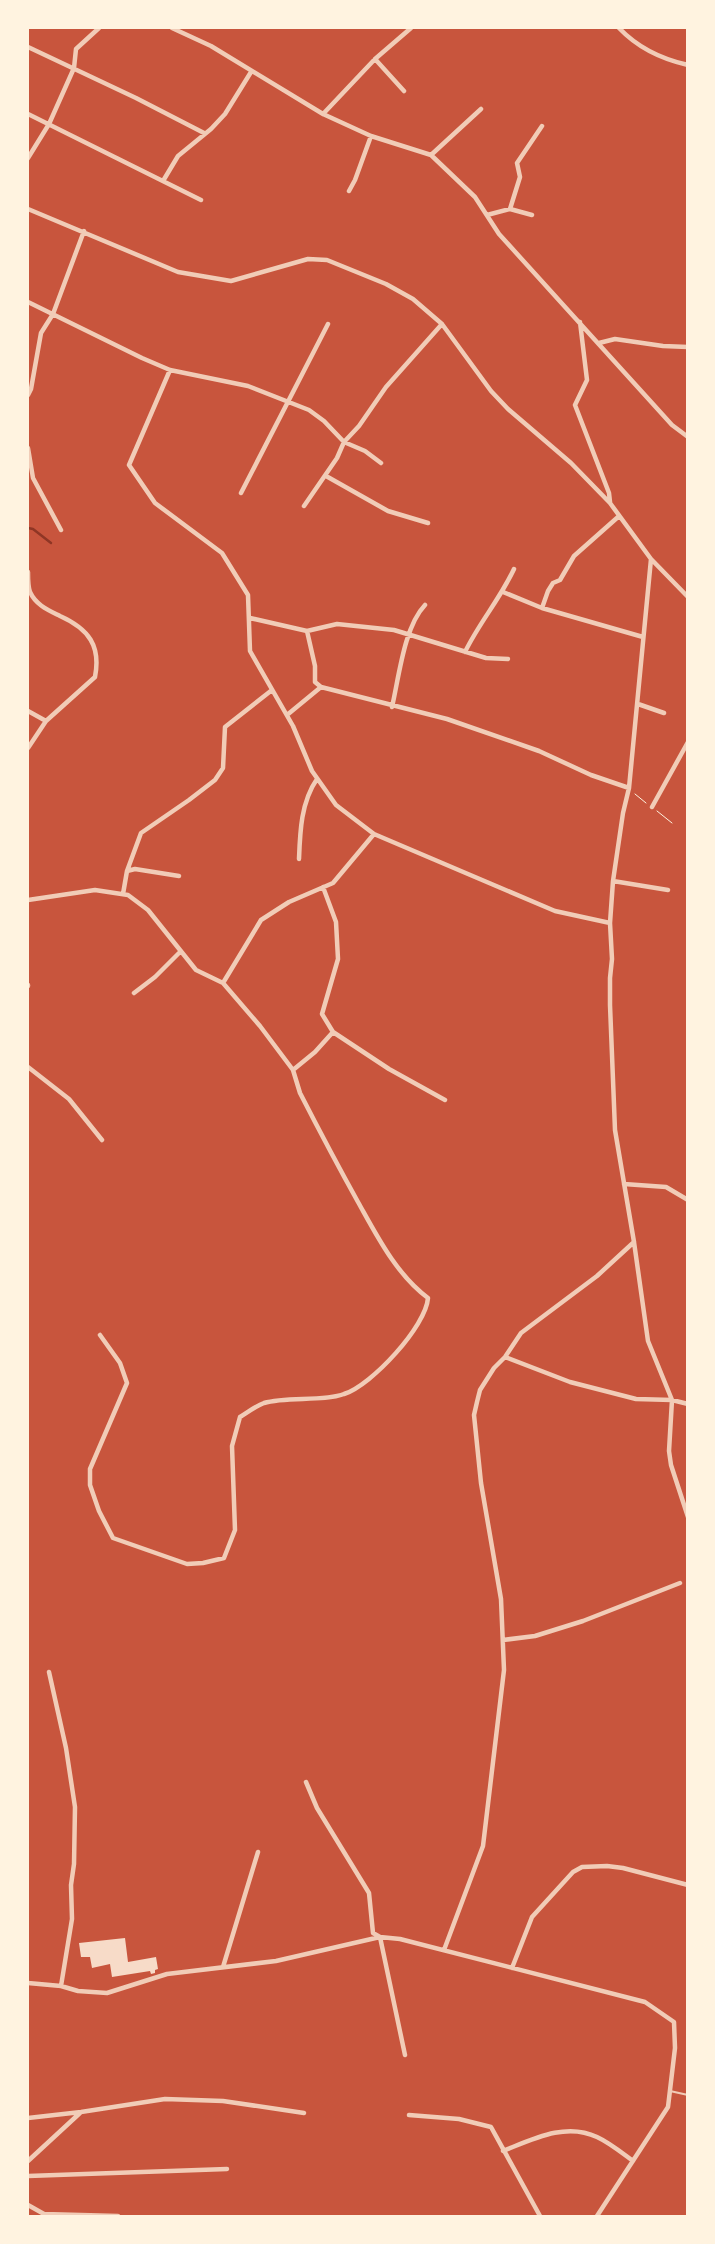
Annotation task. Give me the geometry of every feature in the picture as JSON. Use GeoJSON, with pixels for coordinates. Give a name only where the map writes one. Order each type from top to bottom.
{"type":"FeatureCollection","features":[{"type":"Feature","properties":{"kind":"street"},"geometry":{"type":"LineString","coordinates":[[28,158],[49,124],[74,68],[76,50],[99,28]]}},
{"type":"Feature","properties":{"kind":"street"},"geometry":{"type":"LineString","coordinates":[[172,28],[211,46],[323,114],[371,136],[430,155],[476,198],[499,234],[580,321],[672,425],[688,437]]}},
{"type":"Feature","properties":{"kind":"street"},"geometry":{"type":"LineString","coordinates":[[323,114],[375,59],[411,28]]}},
{"type":"Feature","properties":{"kind":"street"},"geometry":{"type":"LineString","coordinates":[[619,28],[640,46],[669,61],[688,65]]}},
{"type":"Feature","properties":{"kind":"street"},"geometry":{"type":"LineString","coordinates":[[28,47],[136,98],[204,133]]}},
{"type":"Feature","properties":{"kind":"street"},"geometry":{"type":"LineString","coordinates":[[375,59],[404,91]]}},
{"type":"Feature","properties":{"kind":"street"},"geometry":{"type":"LineString","coordinates":[[163,181],[178,156],[211,129],[225,114],[251,72]]}},
{"type":"Feature","properties":{"kind":"street"},"geometry":{"type":"LineString","coordinates":[[430,155],[481,110]]}},
{"type":"Feature","properties":{"kind":"street"},"geometry":{"type":"LineString","coordinates":[[28,114],[201,200]]}},
{"type":"Feature","properties":{"kind":"street"},"geometry":{"type":"LineString","coordinates":[[510,209],[520,177],[517,163],[542,126]]}},
{"type":"Feature","properties":{"kind":"street"},"geometry":{"type":"LineString","coordinates":[[349,191],[371,136]]}},
{"type":"Feature","properties":{"kind":"street"},"geometry":{"type":"LineString","coordinates":[[28,209],[178,272],[231,281],[308,259],[327,260],[386,284],[412,299],[442,324],[491,391],[508,409],[570,463],[610,503],[618,517],[651,559],[688,597]]}},
{"type":"Feature","properties":{"kind":"street"},"geometry":{"type":"LineString","coordinates":[[487,215],[510,209],[532,215]]}},
{"type":"Feature","properties":{"kind":"street"},"geometry":{"type":"LineString","coordinates":[[28,395],[31,389],[41,333],[52,314],[84,231]]}},
{"type":"Feature","properties":{"kind":"street"},"geometry":{"type":"LineString","coordinates":[[28,302],[170,370],[248,386],[309,410],[324,421],[344,442],[365,451],[382,463]]}},
{"type":"Feature","properties":{"kind":"street"},"geometry":{"type":"LineString","coordinates":[[580,321],[587,380],[575,405],[609,494],[610,503]]}},
{"type":"Feature","properties":{"kind":"street"},"geometry":{"type":"LineString","coordinates":[[241,493],[286,402],[328,324]]}},
{"type":"Feature","properties":{"kind":"street"},"geometry":{"type":"LineString","coordinates":[[304,506],[326,476],[344,442],[359,426],[404,364],[442,324]]}},
{"type":"Feature","properties":{"kind":"street"},"geometry":{"type":"LineString","coordinates":[[599,344],[615,339],[688,347]]}},
{"type":"Feature","properties":{"kind":"street"},"geometry":{"type":"LineString","coordinates":[[170,370],[129,465],[155,503],[222,553],[248,595],[250,651],[287,715],[312,771],[336,805],[374,834],[555,911],[610,923]]}},
{"type":"Feature","properties":{"kind":"street"},"geometry":{"type":"LineString","coordinates":[[28,448],[33,478],[61,530]]}},
{"type":"Feature","properties":{"kind":"street"},"geometry":{"type":"LineString","coordinates":[[326,476],[388,511],[428,523]]}},
{"type":"Feature","properties":{"kind":"street"},"geometry":{"type":"LineString","coordinates":[[542,608],[548,591],[554,583],[560,580],[574,556],[618,517]]}},
{"type":"Feature","properties":{"kind":"street"},"geometry":{"type":"LineString","coordinates":[[651,559],[629,788],[623,813],[613,882],[610,923],[612,959],[610,1005],[615,1130],[648,1341],[672,1400],[669,1451],[671,1465],[688,1517]]}},
{"type":"Feature","properties":{"kind":"street"},"geometry":{"type":"LineString","coordinates":[[465,652],[476,630],[503,592],[514,569]]}},
{"type":"Feature","properties":{"kind":"street"},"geometry":{"type":"LineString","coordinates":[[28,572],[30,592],[40,606],[67,619],[91,639],[97,653],[95,677],[46,721],[28,748]]}},
{"type":"Feature","properties":{"kind":"street"},"geometry":{"type":"LineString","coordinates":[[503,592],[542,608],[643,637]]}},
{"type":"Feature","properties":{"kind":"street"},"geometry":{"type":"LineString","coordinates":[[392,706],[410,634],[417,614],[425,605]]}},
{"type":"Feature","properties":{"kind":"street"},"geometry":{"type":"LineString","coordinates":[[250,618],[307,631],[337,624],[410,634],[486,658],[508,659]]}},
{"type":"Feature","properties":{"kind":"street"},"geometry":{"type":"LineString","coordinates":[[307,631],[315,666],[315,682],[321,687],[447,719],[539,750],[591,775],[629,788]]}},
{"type":"Feature","properties":{"kind":"street"},"geometry":{"type":"LineString","coordinates":[[287,715],[321,687]]}},
{"type":"Feature","properties":{"kind":"street"},"geometry":{"type":"LineString","coordinates":[[124,894],[127,871],[141,833],[215,780],[224,768],[225,727],[272,690]]}},
{"type":"Feature","properties":{"kind":"street"},"geometry":{"type":"LineString","coordinates":[[638,704],[664,713]]}},
{"type":"Feature","properties":{"kind":"street"},"geometry":{"type":"LineString","coordinates":[[28,711],[46,721]]}},
{"type":"Feature","properties":{"kind":"street"},"geometry":{"type":"LineString","coordinates":[[652,807],[688,742]]}},
{"type":"Feature","properties":{"kind":"street"},"geometry":{"type":"LineString","coordinates":[[299,859],[300,834],[304,812],[310,789],[317,779]]}},
{"type":"Feature","properties":{"kind":"street"},"geometry":{"type":"LineString","coordinates":[[222,983],[261,920],[289,902],[333,883],[374,834]]}},
{"type":"Feature","properties":{"kind":"street"},"geometry":{"type":"LineString","coordinates":[[127,871],[135,869],[179,876]]}},
{"type":"Feature","properties":{"kind":"street"},"geometry":{"type":"LineString","coordinates":[[613,882],[668,890]]}},
{"type":"Feature","properties":{"kind":"street"},"geometry":{"type":"LineString","coordinates":[[323,887],[336,922],[338,959],[322,1014],[333,1032],[389,1069],[445,1100]]}},
{"type":"Feature","properties":{"kind":"street"},"geometry":{"type":"LineString","coordinates":[[28,900],[95,890],[128,895],[148,910],[196,970],[222,983],[260,1026],[293,1070],[300,1093],[370,1224],[392,1260],[416,1289],[428,1298],[427,1306],[403,1345],[377,1373],[344,1394],[264,1403],[240,1417],[232,1446],[235,1530],[224,1558],[203,1563],[187,1564],[113,1538],[99,1511],[90,1485],[90,1469],[127,1383],[120,1363],[100,1335]]}},
{"type":"Feature","properties":{"kind":"street"},"geometry":{"type":"LineString","coordinates":[[134,993],[155,977],[181,951]]}},
{"type":"Feature","properties":{"kind":"street"},"geometry":{"type":"LineString","coordinates":[[293,1070],[315,1052],[333,1032]]}},
{"type":"Feature","properties":{"kind":"street"},"geometry":{"type":"LineString","coordinates":[[28,1066],[69,1099],[102,1140]]}},
{"type":"Feature","properties":{"kind":"street"},"geometry":{"type":"LineString","coordinates":[[624,1184],[666,1187],[688,1200]]}},
{"type":"Feature","properties":{"kind":"street"},"geometry":{"type":"LineString","coordinates":[[444,1950],[483,1846],[503,1683],[501,1599],[481,1483],[474,1415],[480,1390],[521,1333],[597,1276],[634,1242]]}},
{"type":"Feature","properties":{"kind":"street"},"geometry":{"type":"LineString","coordinates":[[505,1357],[570,1382],[636,1399],[672,1400],[688,1404]]}},
{"type":"Feature","properties":{"kind":"street"},"geometry":{"type":"LineString","coordinates":[[503,1640],[535,1636],[583,1621],[680,1583]]}},
{"type":"Feature","properties":{"kind":"street"},"geometry":{"type":"LineString","coordinates":[[49,1672],[66,1748],[75,1807],[74,1864],[71,1885],[72,1919],[61,1986]]}},
{"type":"Feature","properties":{"kind":"street"},"geometry":{"type":"LineString","coordinates":[[306,1782],[317,1808],[369,1893],[373,1933],[380,1937],[405,2055]]}},
{"type":"Feature","properties":{"kind":"street"},"geometry":{"type":"LineString","coordinates":[[223,1967],[258,1852]]}},
{"type":"Feature","properties":{"kind":"street"},"geometry":{"type":"LineString","coordinates":[[512,1968],[532,1917],[573,1872],[582,1867],[623,1868],[688,1885]]}},
{"type":"Feature","properties":{"kind":"street"},"geometry":{"type":"LineString","coordinates":[[28,1983],[61,1986],[78,1991],[107,1993],[167,1974],[276,1961],[380,1937],[400,1939],[645,2002],[674,2022],[675,2048],[668,2106],[597,2216]]}},
{"type":"Feature","properties":{"kind":"street"},"geometry":{"type":"LineString","coordinates":[[28,2118],[165,2099],[223,2101],[304,2113]]}},
{"type":"Feature","properties":{"kind":"street"},"geometry":{"type":"LineString","coordinates":[[28,2161],[81,2112]]}},
{"type":"Feature","properties":{"kind":"street"},"geometry":{"type":"LineString","coordinates":[[409,2115],[459,2119],[490,2127],[540,2216]]}},
{"type":"Feature","properties":{"kind":"street"},"geometry":{"type":"LineString","coordinates":[[503,2151],[549,2133],[577,2130],[597,2137],[633,2161]]}},
{"type":"Feature","properties":{"kind":"street"},"geometry":{"type":"LineString","coordinates":[[28,2176],[227,2169]]}},
{"type":"Feature","properties":{"kind":"street"},"geometry":{"type":"LineString","coordinates":[[28,2205],[44,2214],[118,2216]]}},
{"type":"Feature","properties":{"kind":"lane"},"geometry":{"type":"LineString","coordinates":[[670,2091],[688,2095]]}},
{"type":"Feature","properties":{"kind":"building"},"geometry":{"type":"Polygon","coordinates":[[[125,1938],[128,1962],[156,1957],[158,1969],[155,1970],[155,1973],[151,1974],[150,1971],[112,1977],[110,1964],[92,1968],[90,1957],[81,1957],[79,1943],[125,1938]]]}},
{"type":"Feature","properties":{"kind":"waterway"},"geometry":{"type":"LineString","coordinates":[[28,528],[33,529],[51,543]]}}]}
